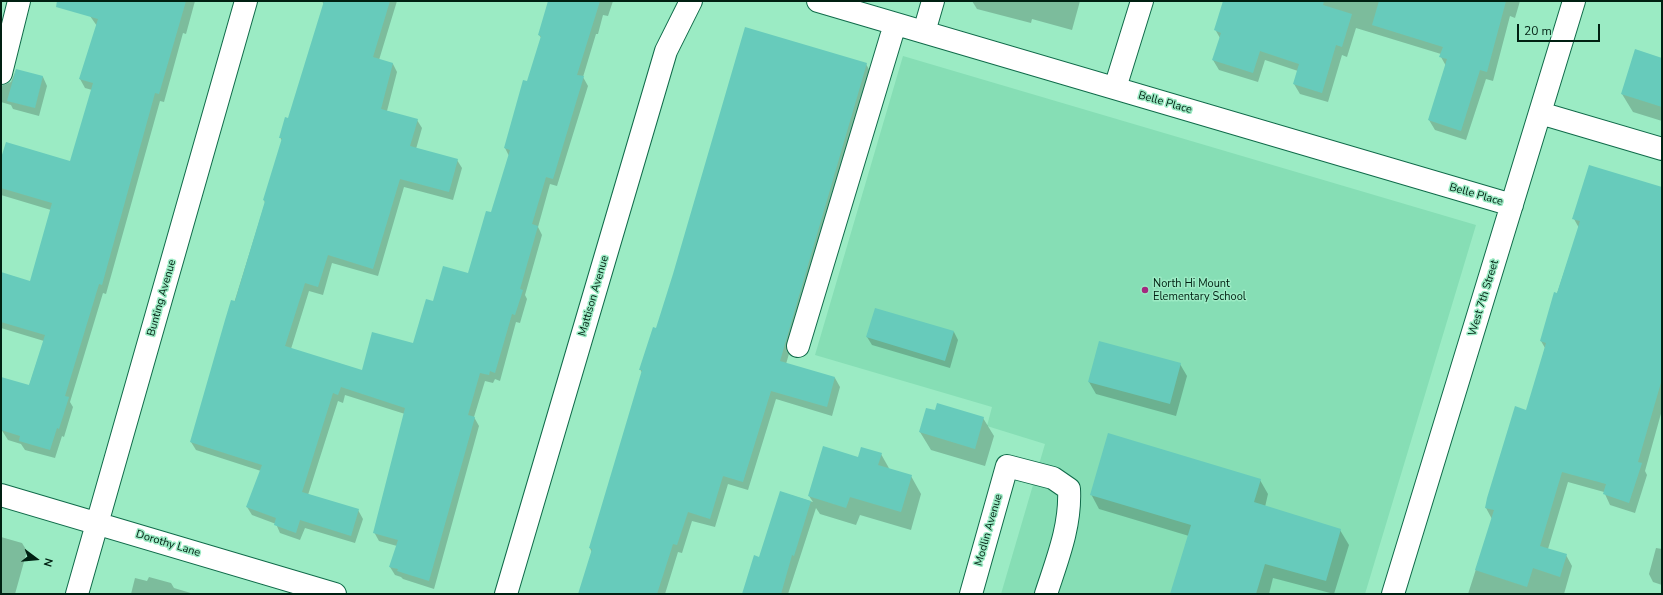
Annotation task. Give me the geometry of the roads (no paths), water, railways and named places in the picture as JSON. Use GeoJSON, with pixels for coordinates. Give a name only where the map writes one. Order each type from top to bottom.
{"type":"FeatureCollection","features":[{"type":"Feature","properties":{"kind":"street"},"geometry":{"type":"LineString","coordinates":[[1,73],[19,1]]}},
{"type":"Feature","properties":{"kind":"street","name":"Bunting Avenue"},"geometry":{"type":"LineString","coordinates":[[77,594],[246,1]]}},
{"type":"Feature","properties":{"kind":"street","name":"Mattison Avenue"},"geometry":{"type":"LineString","coordinates":[[506,594],[666,51],[691,1]]}},
{"type":"Feature","properties":{"kind":"street","name":"Belle Place"},"geometry":{"type":"LineString","coordinates":[[818,1],[1512,205]]}},
{"type":"Feature","properties":{"kind":"street"},"geometry":{"type":"LineString","coordinates":[[924,32],[933,1]]}},
{"type":"Feature","properties":{"kind":"street"},"geometry":{"type":"LineString","coordinates":[[1115,88],[1142,1]]}},
{"type":"Feature","properties":{"kind":"street","name":"West 7th Street"},"geometry":{"type":"LineString","coordinates":[[1393,594],[1574,1]]}},
{"type":"Feature","properties":{"kind":"street"},"geometry":{"type":"LineString","coordinates":[[798,346],[895,24]]}},
{"type":"Feature","properties":{"kind":"street"},"geometry":{"type":"LineString","coordinates":[[1540,113],[1662,149]]}},
{"type":"Feature","properties":{"kind":"street","name":"Modlin Avenue"},"geometry":{"type":"LineString","coordinates":[[971,594],[1007,466],[1053,478],[1070,489],[1067,528],[1046,594]]}},
{"type":"Feature","properties":{"kind":"street","name":"Dorothy Lane"},"geometry":{"type":"LineString","coordinates":[[1,495],[98,524],[294,588],[335,594]]}},
{"type":"Feature","properties":{"kind":"place","name":"North Hi Mount Elementary School"},"geometry":{"type":"Point","coordinates":[1145,290]}}]}
